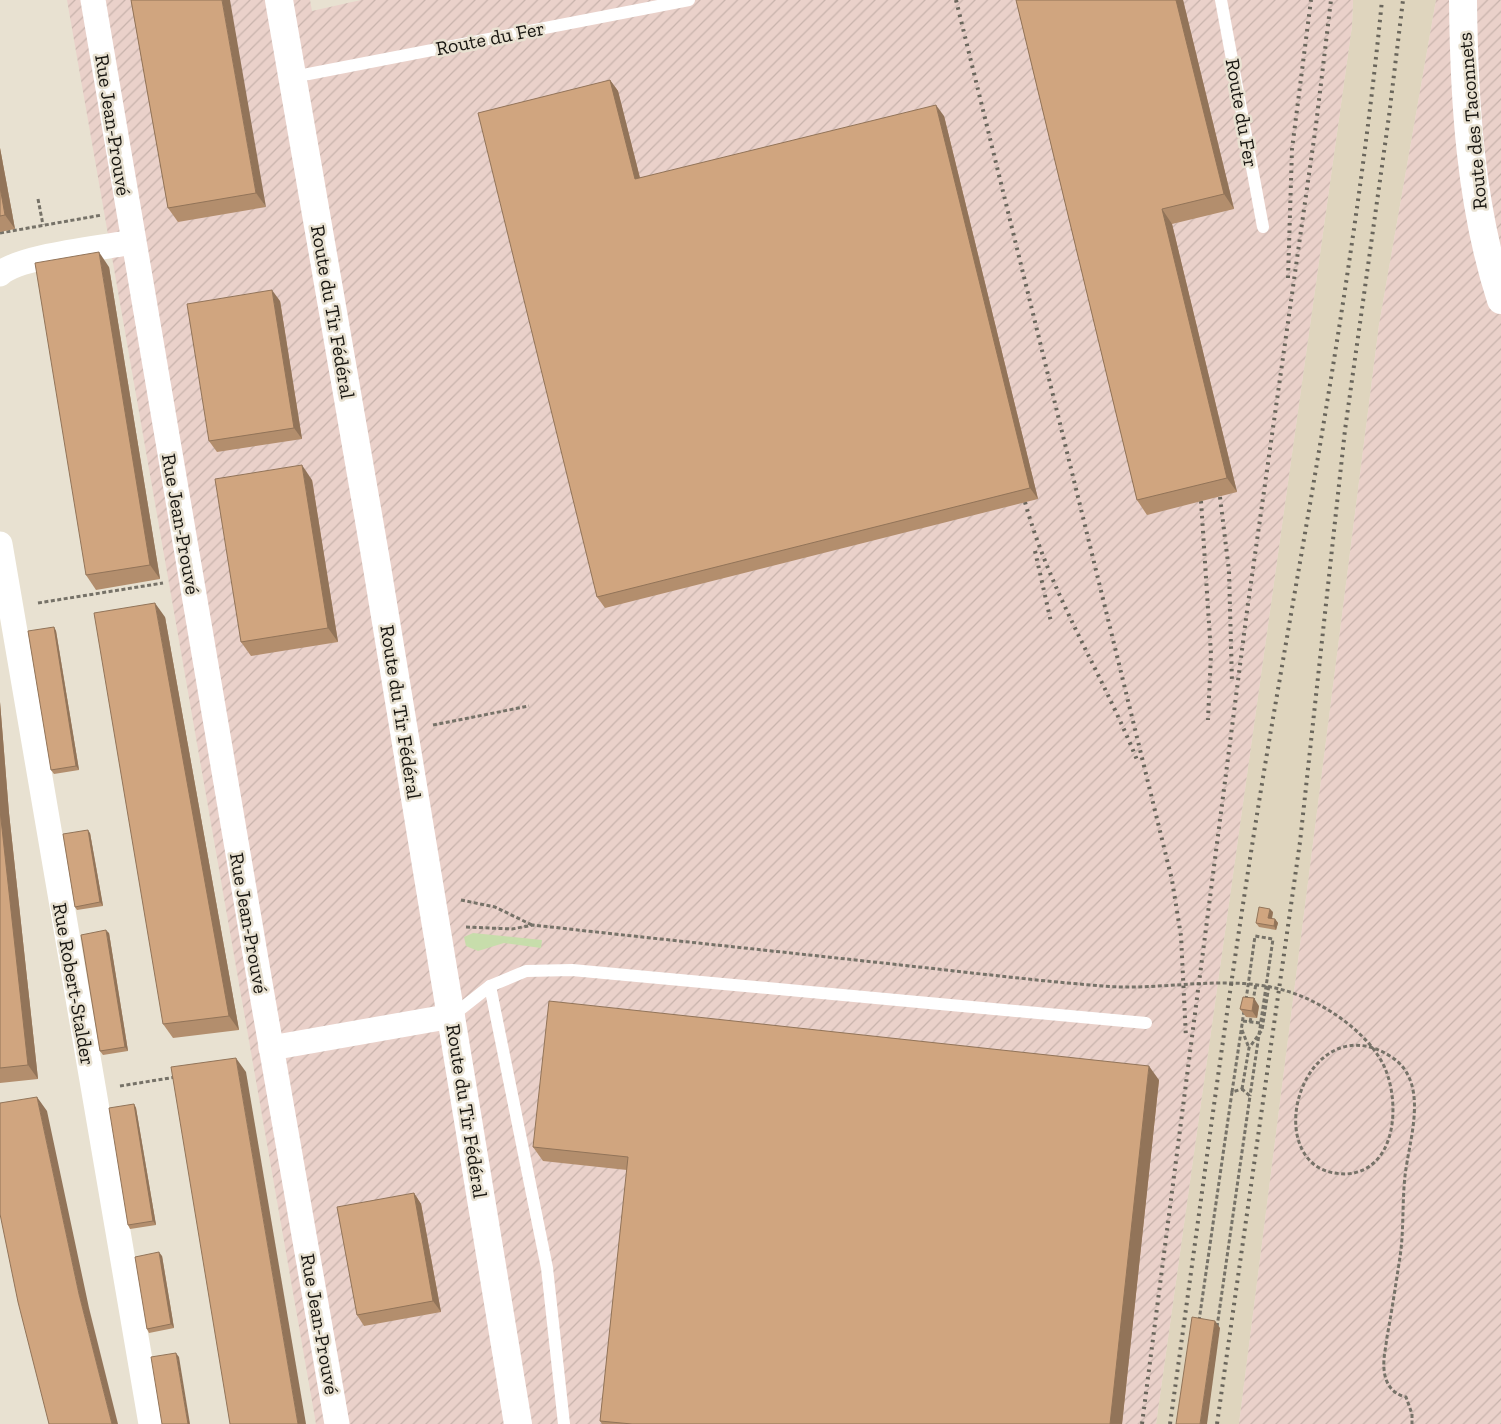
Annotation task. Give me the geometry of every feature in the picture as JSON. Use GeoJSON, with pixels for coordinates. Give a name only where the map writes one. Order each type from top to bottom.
{"type":"FeatureCollection","features":[{"type":"Feature","properties":{"kind":"street","name":"Rue Jean-Prouvé"},"geometry":{"type":"LineString","coordinates":[[93,0],[132,242],[337,1424]]}},
{"type":"Feature","properties":{"kind":"street","name":"Route du Tir Fédéral"},"geometry":{"type":"LineString","coordinates":[[279,0],[452,1016],[466,1117],[518,1424]]}},
{"type":"Feature","properties":{"kind":"street","name":"Route des Taconnets"},"geometry":{"type":"LineString","coordinates":[[1463,0],[1473,172],[1490,265],[1501,300]]}},
{"type":"Feature","properties":{"kind":"street"},"geometry":{"type":"LineString","coordinates":[[0,274],[5,269],[24,262],[132,242]]}},
{"type":"Feature","properties":{"kind":"street","name":"Rue Robert-Stalder"},"geometry":{"type":"LineString","coordinates":[[0,544],[92,1090],[151,1424]]}},
{"type":"Feature","properties":{"kind":"street"},"geometry":{"type":"LineString","coordinates":[[271,1048],[452,1016]]}},
{"type":"Feature","properties":{"kind":"lane","name":"Route du Fer"},"geometry":{"type":"LineString","coordinates":[[292,77],[689,0]]}},
{"type":"Feature","properties":{"kind":"lane","name":"Route du Fer"},"geometry":{"type":"LineString","coordinates":[[1221,0],[1263,226]]}},
{"type":"Feature","properties":{"kind":"lane"},"geometry":{"type":"LineString","coordinates":[[452,1016],[490,986],[526,972],[572,970],[1146,1023]]}},
{"type":"Feature","properties":{"kind":"lane"},"geometry":{"type":"LineString","coordinates":[[490,986],[547,1268],[564,1424]]}},
{"type":"Feature","properties":{"kind":"path"},"geometry":{"type":"LineString","coordinates":[[38,199],[43,225]]}},
{"type":"Feature","properties":{"kind":"path"},"geometry":{"type":"LineString","coordinates":[[0,233],[127,210]]}},
{"type":"Feature","properties":{"kind":"path"},"geometry":{"type":"LineString","coordinates":[[10,607],[173,582]]}},
{"type":"Feature","properties":{"kind":"path"},"geometry":{"type":"LineString","coordinates":[[425,726],[529,706]]}},
{"type":"Feature","properties":{"kind":"path"},"geometry":{"type":"LineString","coordinates":[[454,900],[495,907],[533,925],[512,929],[459,927]]}},
{"type":"Feature","properties":{"kind":"path"},"geometry":{"type":"LineString","coordinates":[[1199,1326],[1255,936],[1273,938],[1216,1337]]}},
{"type":"Feature","properties":{"kind":"path"},"geometry":{"type":"LineString","coordinates":[[1247,982],[1241,1026],[1249,1048]]}},
{"type":"Feature","properties":{"kind":"path"},"geometry":{"type":"LineString","coordinates":[[1250,1022],[1256,983]]}},
{"type":"Feature","properties":{"kind":"path"},"geometry":{"type":"LineString","coordinates":[[1242,1089],[1249,1048],[1262,1030],[1269,986]]}},
{"type":"Feature","properties":{"kind":"path"},"geometry":{"type":"LineString","coordinates":[[1243,1021],[1260,1023]]}},
{"type":"Feature","properties":{"kind":"path"},"geometry":{"type":"LineString","coordinates":[[1336,1173],[1317,1166],[1304,1153],[1299,1143],[1296,1121],[1303,1082],[1316,1062],[1332,1051],[1342,1047],[1361,1046],[1381,1051],[1397,1062],[1403,1069],[1414,1096],[1414,1119],[1405,1176],[1401,1252],[1383,1362],[1386,1380],[1391,1390],[1398,1396],[1406,1397],[1412,1414],[1412,1424]]}},
{"type":"Feature","properties":{"kind":"path"},"geometry":{"type":"LineString","coordinates":[[92,1090],[179,1077]]}},
{"type":"Feature","properties":{"kind":"path"},"geometry":{"type":"LineString","coordinates":[[1232,1092],[1242,1089]]}},
{"type":"Feature","properties":{"kind":"path"},"geometry":{"type":"LineString","coordinates":[[1242,1089],[1250,1096]]}},
{"type":"Feature","properties":{"kind":"shaded area"},"geometry":{"type":"Polygon","coordinates":[[[67,0],[310,0],[312,11],[361,0],[1353,0],[1352,26],[1156,1424],[316,1424],[67,0]]]}},
{"type":"Feature","properties":{"kind":"shaded area"},"geometry":{"type":"Polygon","coordinates":[[[1353,0],[1436,0],[1379,325],[1239,1424],[1156,1424],[1352,26],[1353,0]]]}},
{"type":"Feature","properties":{"kind":"shaded area"},"geometry":{"type":"Polygon","coordinates":[[[1436,0],[1501,0],[1501,1424],[1239,1424],[1379,325],[1436,0]]]}},
{"type":"Feature","properties":{"kind":"green space"},"geometry":{"type":"Polygon","coordinates":[[[473,933],[542,940],[541,948],[504,943],[478,951],[466,946],[464,937],[473,933]]]}},
{"type":"Feature","properties":{"kind":"building"},"geometry":{"type":"Polygon","coordinates":[[[131,0],[222,0],[256,193],[168,208],[131,0]]]}},
{"type":"Feature","properties":{"kind":"building"},"geometry":{"type":"Polygon","coordinates":[[[1016,0],[1176,0],[1224,194],[1162,209],[1227,478],[1137,500],[1016,0]]]}},
{"type":"Feature","properties":{"kind":"building"},"geometry":{"type":"Polygon","coordinates":[[[610,80],[635,179],[936,105],[1030,488],[597,597],[478,113],[610,80]]]}},
{"type":"Feature","properties":{"kind":"building"},"geometry":{"type":"Polygon","coordinates":[[[0,187],[5,215],[0,216],[0,187]]]}},
{"type":"Feature","properties":{"kind":"building"},"geometry":{"type":"Polygon","coordinates":[[[99,252],[150,565],[86,575],[35,263],[99,252]]]}},
{"type":"Feature","properties":{"kind":"building"},"geometry":{"type":"Polygon","coordinates":[[[272,290],[294,428],[209,441],[187,304],[272,290]]]}},
{"type":"Feature","properties":{"kind":"building"},"geometry":{"type":"Polygon","coordinates":[[[302,465],[328,628],[241,642],[215,479],[302,465]]]}},
{"type":"Feature","properties":{"kind":"building"},"geometry":{"type":"Polygon","coordinates":[[[155,603],[229,1016],[163,1024],[94,613],[155,603]]]}},
{"type":"Feature","properties":{"kind":"building"},"geometry":{"type":"Polygon","coordinates":[[[54,627],[76,766],[51,770],[28,631],[54,627]]]}},
{"type":"Feature","properties":{"kind":"building"},"geometry":{"type":"Polygon","coordinates":[[[0,810],[28,1065],[0,1068],[0,810]]]}},
{"type":"Feature","properties":{"kind":"building"},"geometry":{"type":"Polygon","coordinates":[[[88,830],[100,902],[75,907],[63,834],[88,830]]]}},
{"type":"Feature","properties":{"kind":"building"},"geometry":{"type":"Polygon","coordinates":[[[1259,907],[1270,909],[1268,918],[1275,919],[1274,926],[1256,923],[1259,907]]]}},
{"type":"Feature","properties":{"kind":"building"},"geometry":{"type":"Polygon","coordinates":[[[106,930],[125,1047],[100,1051],[81,935],[106,930]]]}},
{"type":"Feature","properties":{"kind":"building"},"geometry":{"type":"Polygon","coordinates":[[[1243,997],[1254,998],[1252,1011],[1240,1009],[1243,997]]]}},
{"type":"Feature","properties":{"kind":"building"},"geometry":{"type":"Polygon","coordinates":[[[549,1001],[1149,1066],[1110,1424],[632,1424],[600,1421],[628,1157],[533,1147],[549,1001]]]}},
{"type":"Feature","properties":{"kind":"building"},"geometry":{"type":"Polygon","coordinates":[[[236,1058],[298,1424],[230,1424],[171,1067],[236,1058]]]}},
{"type":"Feature","properties":{"kind":"building"},"geometry":{"type":"Polygon","coordinates":[[[37,1097],[79,1294],[112,1424],[49,1424],[18,1302],[0,1214],[0,1103],[37,1097]]]}},
{"type":"Feature","properties":{"kind":"building"},"geometry":{"type":"Polygon","coordinates":[[[134,1104],[153,1221],[128,1225],[109,1108],[134,1104]]]}},
{"type":"Feature","properties":{"kind":"building"},"geometry":{"type":"Polygon","coordinates":[[[414,1193],[433,1301],[357,1315],[337,1207],[414,1193]]]}},
{"type":"Feature","properties":{"kind":"building"},"geometry":{"type":"Polygon","coordinates":[[[159,1252],[171,1324],[147,1329],[135,1257],[159,1252]]]}},
{"type":"Feature","properties":{"kind":"building"},"geometry":{"type":"Polygon","coordinates":[[[1192,1317],[1215,1321],[1200,1424],[1176,1424],[1192,1317]]]}},
{"type":"Feature","properties":{"kind":"building"},"geometry":{"type":"Polygon","coordinates":[[[176,1353],[188,1424],[162,1424],[151,1357],[176,1353]]]}},
{"type":"Feature","properties":{"kind":"railway"},"geometry":{"type":"LineString","coordinates":[[956,0],[1172,880],[1181,936],[1186,1038]]}},
{"type":"Feature","properties":{"kind":"railway"},"geometry":{"type":"LineString","coordinates":[[1288,278],[1292,149],[1311,0]]}},
{"type":"Feature","properties":{"kind":"railway"},"geometry":{"type":"LineString","coordinates":[[1142,1424],[1247,611],[1316,125],[1331,0]]}},
{"type":"Feature","properties":{"kind":"railway"},"geometry":{"type":"LineString","coordinates":[[1170,1424],[1246,881],[1349,264],[1382,0]]}},
{"type":"Feature","properties":{"kind":"railway"},"geometry":{"type":"LineString","coordinates":[[1217,1424],[1300,842],[1345,430],[1389,116],[1403,0]]}},
{"type":"Feature","properties":{"kind":"railway"},"geometry":{"type":"LineString","coordinates":[[1220,497],[1229,571],[1232,683]]}},
{"type":"Feature","properties":{"kind":"railway"},"geometry":{"type":"LineString","coordinates":[[1201,501],[1211,654],[1208,720]]}},
{"type":"Feature","properties":{"kind":"railway"},"geometry":{"type":"LineString","coordinates":[[1025,502],[1036,536],[1062,601],[1137,760]]}},
{"type":"Feature","properties":{"kind":"railway"},"geometry":{"type":"LineString","coordinates":[[1035,551],[1051,622]]}}]}
